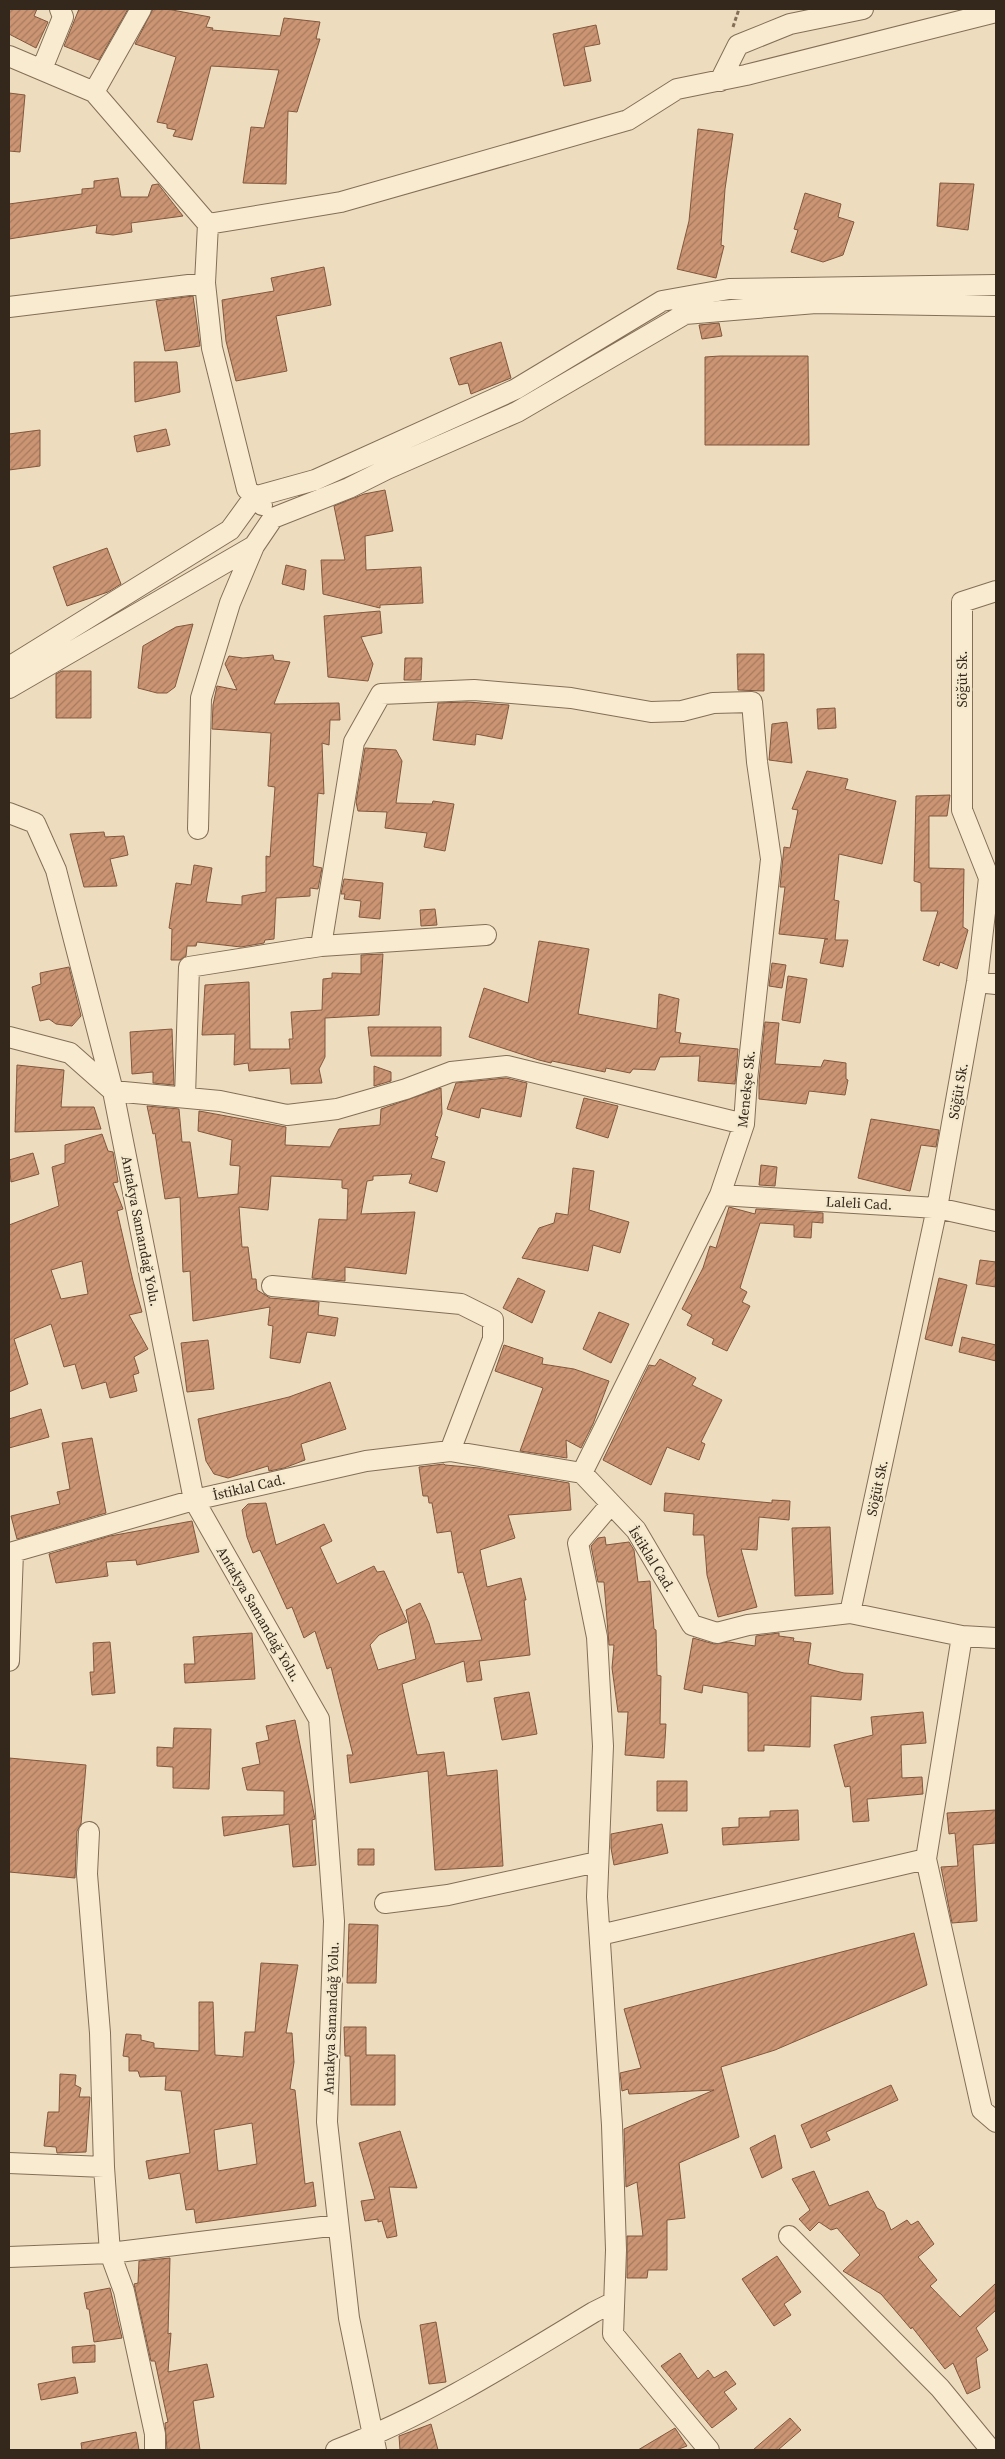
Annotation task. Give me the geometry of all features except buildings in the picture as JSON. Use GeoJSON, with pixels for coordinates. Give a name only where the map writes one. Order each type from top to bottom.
{"type":"FeatureCollection","features":[{"type":"Feature","properties":{"kind":"street"},"geometry":{"type":"LineString","coordinates":[[42,69],[63,17],[60,9]]}},
{"type":"Feature","properties":{"kind":"street"},"geometry":{"type":"LineString","coordinates":[[94,92],[141,9]]}},
{"type":"Feature","properties":{"kind":"street"},"geometry":{"type":"LineString","coordinates":[[720,80],[738,45],[790,24],[863,9]]}},
{"type":"Feature","properties":{"kind":"street"},"geometry":{"type":"LineString","coordinates":[[208,224],[341,202],[360,197],[628,120],[677,89],[996,12]]}},
{"type":"Feature","properties":{"kind":"street"},"geometry":{"type":"LineString","coordinates":[[9,56],[94,92],[208,224],[205,283],[212,348],[247,489],[273,518]]}},
{"type":"Feature","properties":{"kind":"street"},"geometry":{"type":"LineString","coordinates":[[9,307],[205,283]]}},
{"type":"Feature","properties":{"kind":"street"},"geometry":{"type":"LineString","coordinates":[[9,668],[230,530],[254,497],[315,480],[516,389],[662,301],[729,289],[996,285]]}},
{"type":"Feature","properties":{"kind":"street"},"geometry":{"type":"LineString","coordinates":[[198,829],[201,698],[230,603],[254,546],[273,518],[349,488],[387,469],[517,412],[685,314],[816,303],[996,306]]}},
{"type":"Feature","properties":{"kind":"street"},"geometry":{"type":"LineString","coordinates":[[9,688],[254,546]]}},
{"type":"Feature","properties":{"kind":"street","name":"Söğüt Sk."},"geometry":{"type":"LineString","coordinates":[[850,1613],[986,983],[989,878],[962,810],[962,602],[996,590]]}},
{"type":"Feature","properties":{"kind":"street","name":"Menekşe Sk."},"geometry":{"type":"LineString","coordinates":[[321,946],[354,742],[381,694],[474,690],[571,698],[652,712],[682,711],[713,703],[752,702],[757,762],[771,859],[744,1124],[720,1195],[582,1473]]}},
{"type":"Feature","properties":{"kind":"street","name":"Antakya Samandağ Yolu."},"geometry":{"type":"LineString","coordinates":[[9,813],[35,823],[56,870],[113,1091],[194,1500],[319,1720],[334,1921],[327,2122],[349,2318],[374,2443]]}},
{"type":"Feature","properties":{"kind":"street"},"geometry":{"type":"LineString","coordinates":[[185,1097],[189,967],[321,946],[486,934]]}},
{"type":"Feature","properties":{"kind":"street"},"geometry":{"type":"LineString","coordinates":[[9,1037],[70,1053],[113,1091],[185,1097],[287,1115],[338,1109],[406,1089],[451,1072],[507,1066],[744,1124]]}},
{"type":"Feature","properties":{"kind":"street","name":"Laleli Cad."},"geometry":{"type":"LineString","coordinates":[[720,1195],[937,1208],[996,1221]]}},
{"type":"Feature","properties":{"kind":"street"},"geometry":{"type":"LineString","coordinates":[[272,1286],[461,1304],[493,1320],[493,1339],[450,1451]]}},
{"type":"Feature","properties":{"kind":"street","name":"İstiklal Cad."},"geometry":{"type":"LineString","coordinates":[[9,1661],[13,1552],[194,1500],[366,1461],[450,1451],[582,1473],[636,1530],[692,1625],[717,1633],[748,1626],[850,1613],[962,1636],[996,1638]]}},
{"type":"Feature","properties":{"kind":"street"},"geometry":{"type":"LineString","coordinates":[[611,1504],[578,1543],[597,1647],[603,1746],[597,1862],[612,2125],[616,2250],[613,2334],[709,2450]]}},
{"type":"Feature","properties":{"kind":"street"},"geometry":{"type":"LineString","coordinates":[[962,1636],[926,1859],[982,2110],[996,2122]]}},
{"type":"Feature","properties":{"kind":"street"},"geometry":{"type":"LineString","coordinates":[[89,1832],[87,1874],[100,2033],[104,2168],[110,2253],[124,2291],[154,2434],[155,2450]]}},
{"type":"Feature","properties":{"kind":"street"},"geometry":{"type":"LineString","coordinates":[[600,1935],[926,1859]]}},
{"type":"Feature","properties":{"kind":"street"},"geometry":{"type":"LineString","coordinates":[[385,1903],[448,1895],[597,1862]]}},
{"type":"Feature","properties":{"kind":"street"},"geometry":{"type":"LineString","coordinates":[[9,2163],[104,2168]]}},
{"type":"Feature","properties":{"kind":"street"},"geometry":{"type":"LineString","coordinates":[[9,2257],[110,2253],[338,2225]]}},
{"type":"Feature","properties":{"kind":"street"},"geometry":{"type":"LineString","coordinates":[[789,2236],[940,2388],[991,2450]]}},
{"type":"Feature","properties":{"kind":"street"},"geometry":{"type":"LineString","coordinates":[[336,2450],[374,2443],[594,2312],[614,2302]]}}]}
